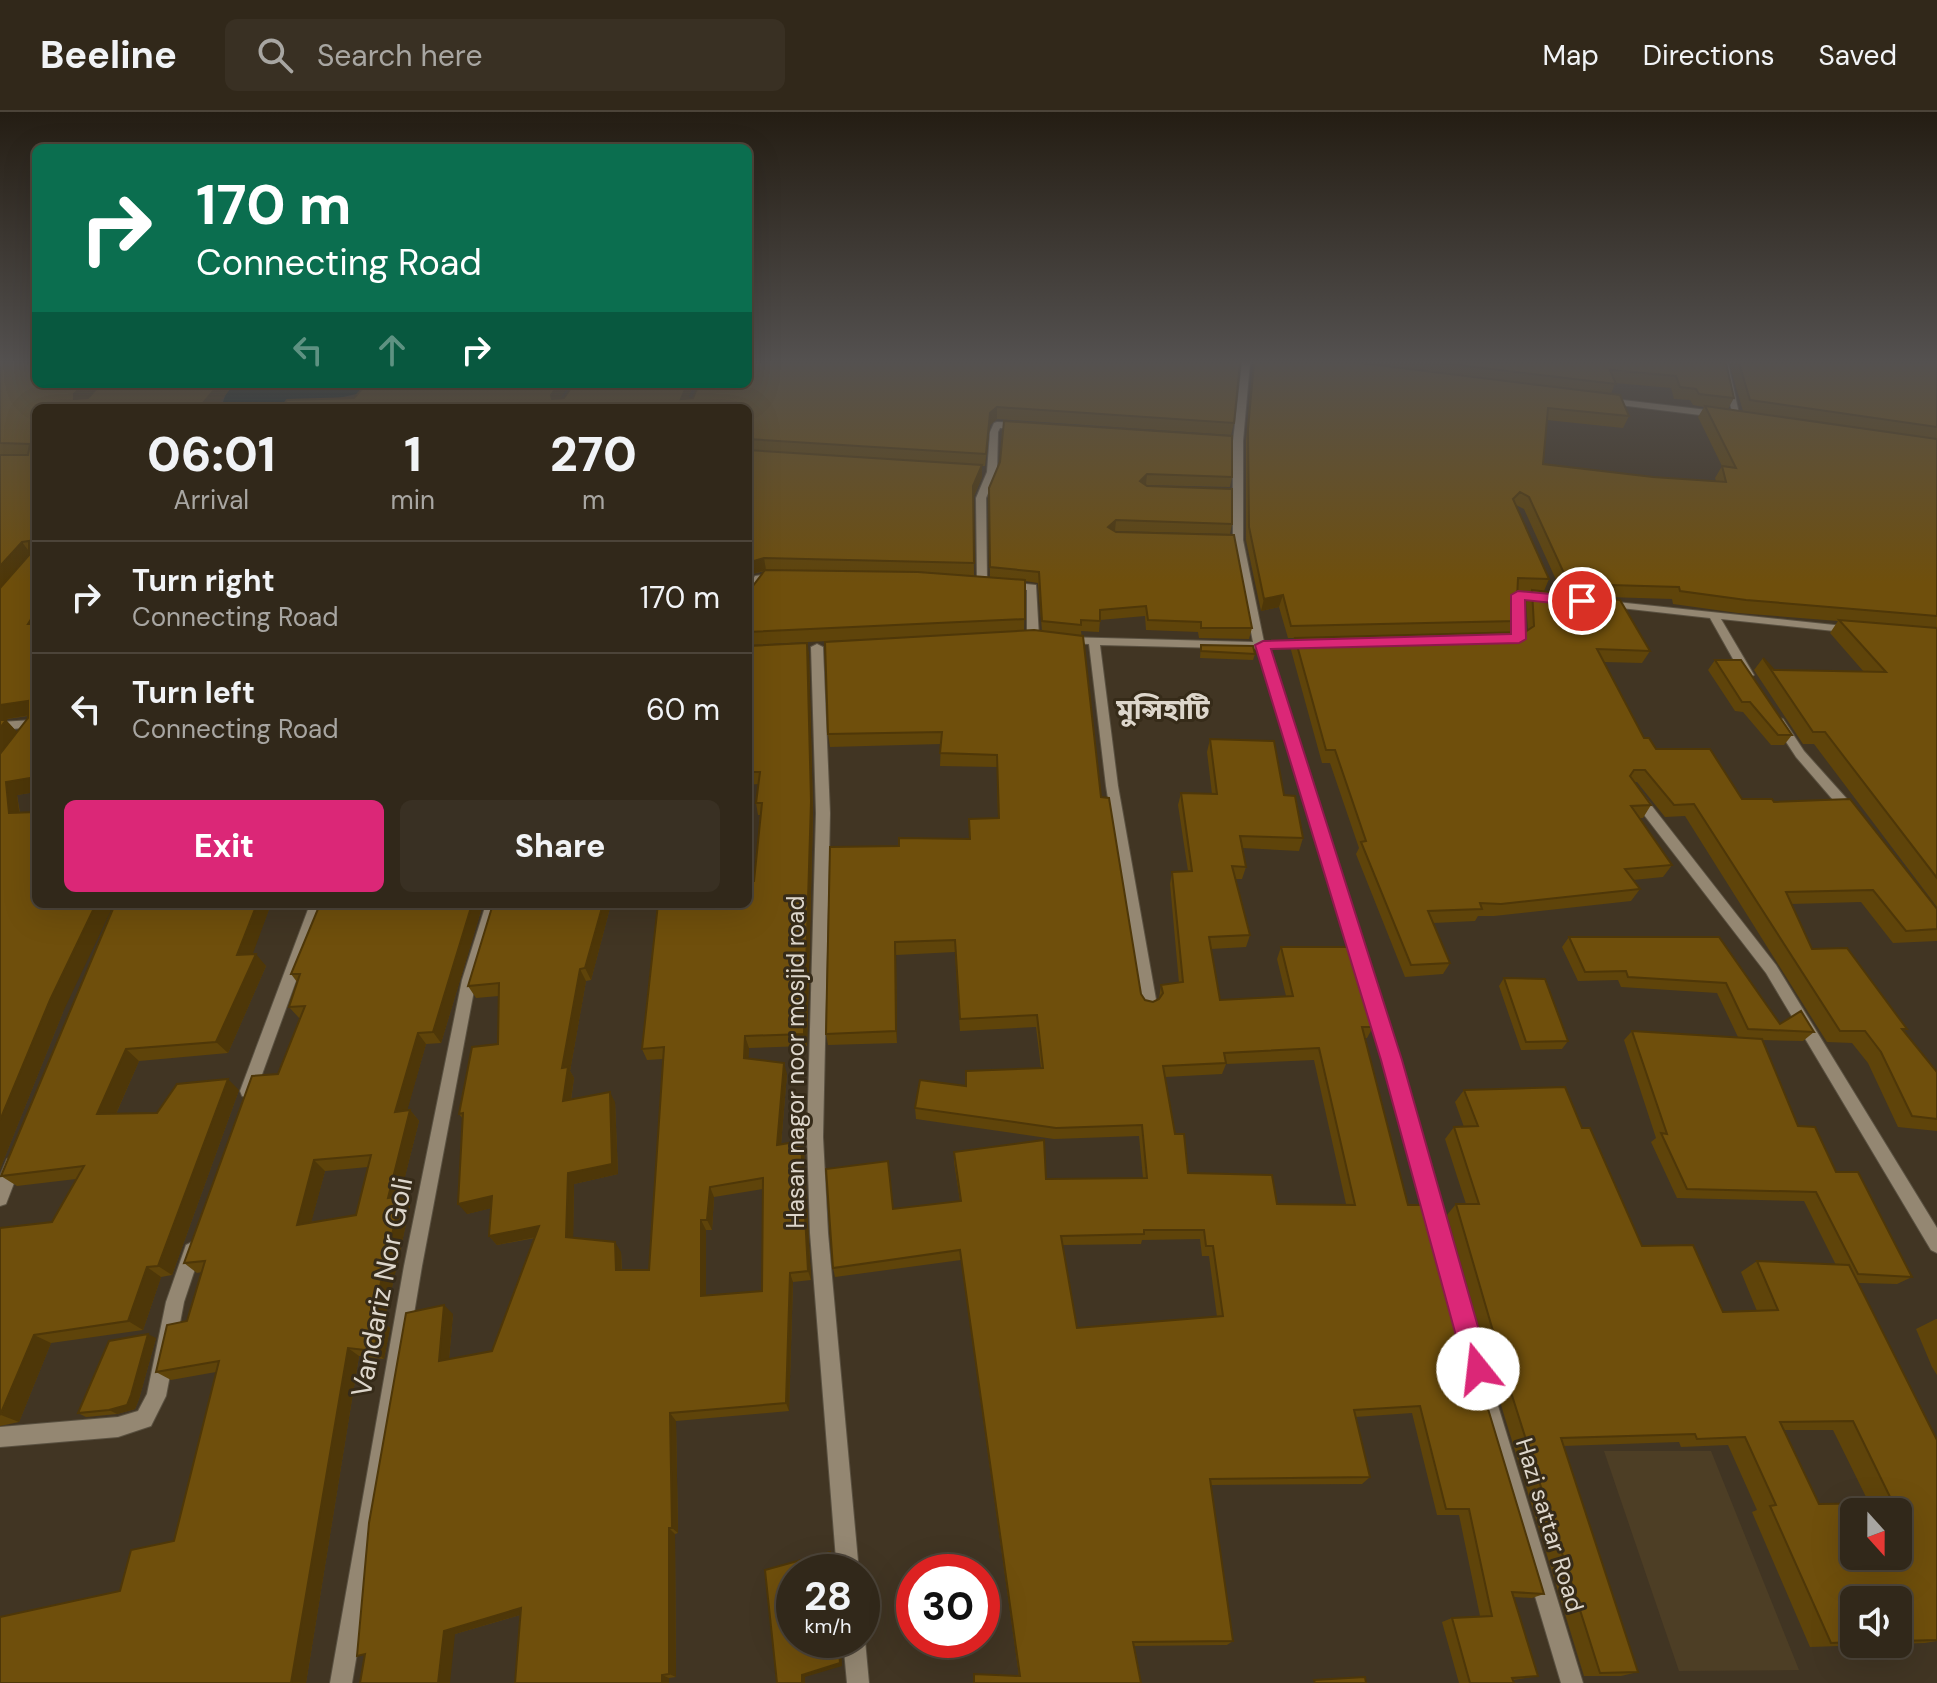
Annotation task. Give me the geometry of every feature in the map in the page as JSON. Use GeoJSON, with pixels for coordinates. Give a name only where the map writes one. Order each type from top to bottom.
{"type":"FeatureCollection","features":[{"type":"Feature","properties":{"kind":"street"},"geometry":{"type":"LineString","coordinates":[[982,583],[981,498],[992,472],[996,436]]}},
{"type":"Feature","properties":{"kind":"street","name":"Hazi sattar Road"},"geometry":{"type":"LineString","coordinates":[[1231,436],[1230,540],[1392,1060],[1485,1396],[1572,1683]]}},
{"type":"Feature","properties":{"kind":"street"},"geometry":{"type":"LineString","coordinates":[[977,471],[992,472]]}},
{"type":"Feature","properties":{"kind":"street"},"geometry":{"type":"LineString","coordinates":[[752,589],[759,578],[797,576]]}},
{"type":"Feature","properties":{"kind":"street"},"geometry":{"type":"LineString","coordinates":[[966,582],[1032,587],[1033,637]]}},
{"type":"Feature","properties":{"kind":"street"},"geometry":{"type":"LineString","coordinates":[[1487,639],[1519,639],[1518,595],[1555,598],[1549,584]]}},
{"type":"Feature","properties":{"kind":"street"},"geometry":{"type":"LineString","coordinates":[[1598,603],[1715,618],[1868,631]]}},
{"type":"Feature","properties":{"kind":"street"},"geometry":{"type":"LineString","coordinates":[[1715,618],[1752,682]]}},
{"type":"Feature","properties":{"kind":"street"},"geometry":{"type":"LineString","coordinates":[[1017,638],[1094,643],[1327,644]]}},
{"type":"Feature","properties":{"kind":"street"},"geometry":{"type":"LineString","coordinates":[[1094,643],[1112,786],[1149,1005]]}},
{"type":"Feature","properties":{"kind":"street","name":"Hasan nagor noor mosjid road"},"geometry":{"type":"LineString","coordinates":[[817,647],[823,813],[815,1137],[819,1233],[846,1554]]}},
{"type":"Feature","properties":{"kind":"street"},"geometry":{"type":"LineString","coordinates":[[1768,706],[1800,754],[1859,821]]}},
{"type":"Feature","properties":{"kind":"street"},"geometry":{"type":"LineString","coordinates":[[0,726],[32,722]]}},
{"type":"Feature","properties":{"kind":"street"},"geometry":{"type":"LineString","coordinates":[[20,739],[32,724]]}},
{"type":"Feature","properties":{"kind":"street"},"geometry":{"type":"LineString","coordinates":[[1631,788],[1771,969],[1937,1244]]}},
{"type":"Feature","properties":{"kind":"street"},"geometry":{"type":"LineString","coordinates":[[241,1108],[316,908]]}},
{"type":"Feature","properties":{"kind":"street","name":"Vandariz Nor Goli"},"geometry":{"type":"LineString","coordinates":[[341,1683],[413,1266],[469,980],[492,908]]}},
{"type":"Feature","properties":{"kind":"street"},"geometry":{"type":"LineString","coordinates":[[0,1198],[17,1156]]}},
{"type":"Feature","properties":{"kind":"street"},"geometry":{"type":"LineString","coordinates":[[0,1437],[118,1427],[144,1419],[156,1396],[175,1302],[199,1230]]}},
{"type":"Feature","properties":{"kind":"street"},"geometry":{"type":"LineString","coordinates":[[856,1658],[858,1683]]}},
{"type":"Feature","properties":{"kind":"shaded area"},"geometry":{"type":"Polygon","coordinates":[[[1604,1451],[1711,1451],[1799,1670],[1679,1671],[1604,1451]]]}},
{"type":"Feature","properties":{"kind":"building"},"geometry":{"type":"Polygon","coordinates":[[[0,436],[32,436],[32,618],[28,624],[32,624],[32,778],[6,782],[9,813],[32,812],[32,908],[94,908],[50,1000],[0,1120],[0,754],[28,718],[28,701],[0,705],[0,588],[29,555],[29,541],[22,542],[0,566],[0,455],[28,455],[30,444],[0,443],[0,436]]]}},
{"type":"Feature","properties":{"kind":"building"},"geometry":{"type":"Polygon","coordinates":[[[752,436],[988,436],[986,454],[752,439],[752,436]]]}},
{"type":"Feature","properties":{"kind":"building"},"geometry":{"type":"Polygon","coordinates":[[[1003,436],[1232,436],[1232,477],[1147,474],[1140,481],[1147,486],[1232,489],[1232,524],[1116,520],[1108,527],[1116,532],[1234,535],[1252,628],[1201,628],[1201,622],[1148,620],[1146,606],[1100,610],[1100,621],[1081,620],[1081,625],[1042,621],[1039,572],[990,567],[989,488],[1000,462],[1003,436]]]}},
{"type":"Feature","properties":{"kind":"building"},"geometry":{"type":"Polygon","coordinates":[[[1248,436],[1545,436],[1543,464],[1726,482],[1722,466],[1736,468],[1720,436],[1918,436],[1937,439],[1937,616],[1746,600],[1680,591],[1679,587],[1611,585],[1613,587],[1568,582],[1529,497],[1520,492],[1513,499],[1549,579],[1518,578],[1516,621],[1291,626],[1283,595],[1264,599],[1249,527],[1248,436]]]}},
{"type":"Feature","properties":{"kind":"building"},"geometry":{"type":"Polygon","coordinates":[[[752,450],[982,465],[973,486],[974,563],[764,558],[752,561],[752,450]]]}},
{"type":"Feature","properties":{"kind":"building"},"geometry":{"type":"Polygon","coordinates":[[[765,570],[918,572],[1025,580],[1025,619],[752,632],[752,587],[765,570]]]}},
{"type":"Feature","properties":{"kind":"building"},"geometry":{"type":"Polygon","coordinates":[[[1532,590],[1620,600],[1650,651],[1597,649],[1644,738],[1649,738],[1656,749],[1710,749],[1742,799],[1772,799],[1774,802],[1850,799],[1937,909],[1937,929],[1906,931],[1873,890],[1786,892],[1812,949],[1847,948],[1907,1029],[1902,1029],[1937,1072],[1937,1119],[1912,1116],[1881,1052],[1865,1031],[1840,1031],[1694,804],[1674,805],[1645,770],[1634,770],[1630,776],[1651,805],[1631,806],[1672,865],[1625,869],[1640,889],[1501,904],[1480,903],[1482,909],[1428,911],[1450,963],[1411,965],[1361,842],[1366,841],[1335,750],[1326,750],[1295,638],[1525,632],[1534,626],[1532,590]]]}},
{"type":"Feature","properties":{"kind":"building"},"geometry":{"type":"Polygon","coordinates":[[[1839,620],[1937,628],[1937,878],[1825,732],[1813,732],[1763,658],[1774,670],[1886,672],[1839,620]]]}},
{"type":"Feature","properties":{"kind":"building"},"geometry":{"type":"Polygon","coordinates":[[[1034,630],[1083,636],[1101,797],[1109,798],[1141,994],[1145,1000],[1153,1002],[1163,993],[1161,985],[1183,982],[1172,872],[1192,871],[1181,793],[1217,794],[1210,739],[1274,741],[1284,795],[1295,796],[1303,838],[1240,836],[1246,867],[1232,866],[1250,935],[1209,937],[1220,1000],[1293,996],[1281,947],[1349,947],[1373,1027],[1362,1027],[1408,1205],[1431,1205],[1544,1594],[1512,1592],[1538,1676],[1512,1678],[1514,1683],[1470,1683],[1452,1618],[1492,1616],[1469,1509],[1446,1509],[1420,1406],[1354,1410],[1370,1477],[1210,1479],[1233,1641],[1133,1642],[1141,1683],[974,1683],[974,1674],[1020,1676],[960,1250],[833,1268],[826,1169],[888,1161],[893,1209],[961,1201],[954,1152],[1044,1140],[1046,1179],[1147,1178],[1142,1125],[1056,1128],[915,1108],[920,1080],[966,1086],[966,1071],[1043,1068],[1037,1015],[960,1019],[955,940],[895,942],[896,1031],[826,1034],[830,847],[899,846],[899,838],[970,839],[969,819],[999,818],[997,755],[940,753],[942,732],[828,734],[825,642],[1034,630]],[[1319,1048],[1224,1053],[1226,1063],[1163,1066],[1175,1134],[1184,1134],[1188,1173],[1272,1175],[1277,1204],[1355,1205],[1319,1048]],[[1144,1230],[1144,1234],[1061,1236],[1077,1328],[1223,1316],[1213,1246],[1206,1246],[1204,1230],[1144,1230]]]}},
{"type":"Feature","properties":{"kind":"building"},"geometry":{"type":"Polygon","coordinates":[[[807,643],[811,801],[804,1034],[745,1036],[744,1058],[784,1063],[777,1145],[801,1141],[808,1271],[790,1273],[786,1403],[670,1413],[672,1528],[669,1528],[669,1674],[662,1675],[662,1683],[515,1683],[521,1608],[444,1631],[438,1683],[360,1683],[365,1654],[357,1656],[369,1523],[406,1313],[444,1305],[439,1361],[492,1351],[539,1226],[489,1236],[492,1196],[458,1204],[463,1113],[459,1114],[472,1047],[498,1044],[499,983],[468,986],[492,908],[602,908],[585,968],[580,969],[562,1068],[568,1067],[563,1101],[610,1092],[612,1164],[568,1173],[566,1237],[615,1242],[616,1270],[649,1270],[664,1047],[642,1049],[658,908],[752,908],[752,881],[762,803],[756,803],[760,772],[752,772],[752,646],[807,643]],[[763,1178],[710,1187],[707,1220],[701,1220],[701,1296],[762,1291],[763,1178]]]}},
{"type":"Feature","properties":{"kind":"building"},"geometry":{"type":"Polygon","coordinates":[[[1201,645],[1253,646],[1255,654],[1201,651],[1201,645]]]}},
{"type":"Feature","properties":{"kind":"building"},"geometry":{"type":"Polygon","coordinates":[[[1715,660],[1741,660],[1792,735],[1778,735],[1750,702],[1742,702],[1715,660]]]}},
{"type":"Feature","properties":{"kind":"building"},"geometry":{"type":"Polygon","coordinates":[[[113,908],[255,908],[237,955],[256,954],[216,1042],[126,1049],[97,1114],[157,1113],[177,1084],[228,1079],[158,1266],[147,1267],[128,1321],[34,1335],[0,1415],[0,1228],[52,1222],[84,1166],[1,1176],[113,908]]]}},
{"type":"Feature","properties":{"kind":"building"},"geometry":{"type":"Polygon","coordinates":[[[318,908],[471,908],[433,1032],[418,1033],[395,1112],[410,1110],[388,1198],[401,1196],[372,1321],[380,1319],[374,1351],[348,1348],[291,1683],[0,1683],[0,1617],[120,1591],[131,1550],[174,1541],[219,1361],[156,1372],[167,1325],[187,1321],[205,1261],[184,1263],[252,1076],[278,1074],[305,1006],[289,1007],[300,974],[291,974],[318,908]],[[371,1155],[314,1160],[297,1225],[356,1215],[371,1155]]]}},
{"type":"Feature","properties":{"kind":"building"},"geometry":{"type":"Polygon","coordinates":[[[1569,937],[1719,937],[1780,1024],[1801,1011],[1814,1032],[1748,1029],[1726,983],[1628,977],[1626,971],[1585,972],[1569,937]]]}},
{"type":"Feature","properties":{"kind":"building"},"geometry":{"type":"Polygon","coordinates":[[[1504,978],[1545,979],[1568,1041],[1526,1042],[1504,978]]]}},
{"type":"Feature","properties":{"kind":"building"},"geometry":{"type":"Polygon","coordinates":[[[1632,1031],[1762,1039],[1798,1126],[1815,1127],[1836,1172],[1858,1172],[1912,1277],[1858,1274],[1816,1192],[1687,1189],[1661,1133],[1667,1134],[1632,1031]]]}},
{"type":"Feature","properties":{"kind":"building"},"geometry":{"type":"Polygon","coordinates":[[[1565,1087],[1582,1128],[1590,1128],[1642,1246],[1693,1245],[1723,1312],[1778,1310],[1757,1261],[1849,1265],[1937,1440],[1937,1640],[1912,1641],[1912,1586],[1840,1586],[1840,1643],[1831,1643],[1770,1506],[1776,1505],[1745,1437],[1697,1439],[1695,1434],[1561,1438],[1638,1672],[1600,1673],[1509,1386],[1456,1204],[1479,1204],[1454,1127],[1478,1126],[1464,1090],[1565,1087]],[[1853,1421],[1780,1422],[1819,1504],[1840,1504],[1840,1570],[1912,1570],[1912,1498],[1891,1498],[1853,1421]]]}},
{"type":"Feature","properties":{"kind":"building"},"geometry":{"type":"Polygon","coordinates":[[[148,1334],[127,1405],[78,1413],[109,1341],[148,1334]]]}},
{"type":"Feature","properties":{"kind":"building"},"geometry":{"type":"Polygon","coordinates":[[[776,1567],[776,1658],[840,1658],[840,1663],[802,1675],[802,1683],[777,1683],[765,1570],[776,1567]]]}},
{"type":"Feature","properties":{"kind":"building"},"geometry":{"type":"Polygon","coordinates":[[[1365,1677],[1366,1683],[1315,1683],[1314,1680],[1365,1677]]]}},
{"type":"Feature","properties":{"kind":"district","name":"মুন্সিহাটি"},"geometry":{"type":"Point","coordinates":[1163,709]}},
{"type":"Feature","properties":{"kind":"route"},"geometry":{"type":"LineString","coordinates":[[1478,1369],[1392,1060],[1263,645],[1519,639],[1518,595],[1582,601]]}}]}
